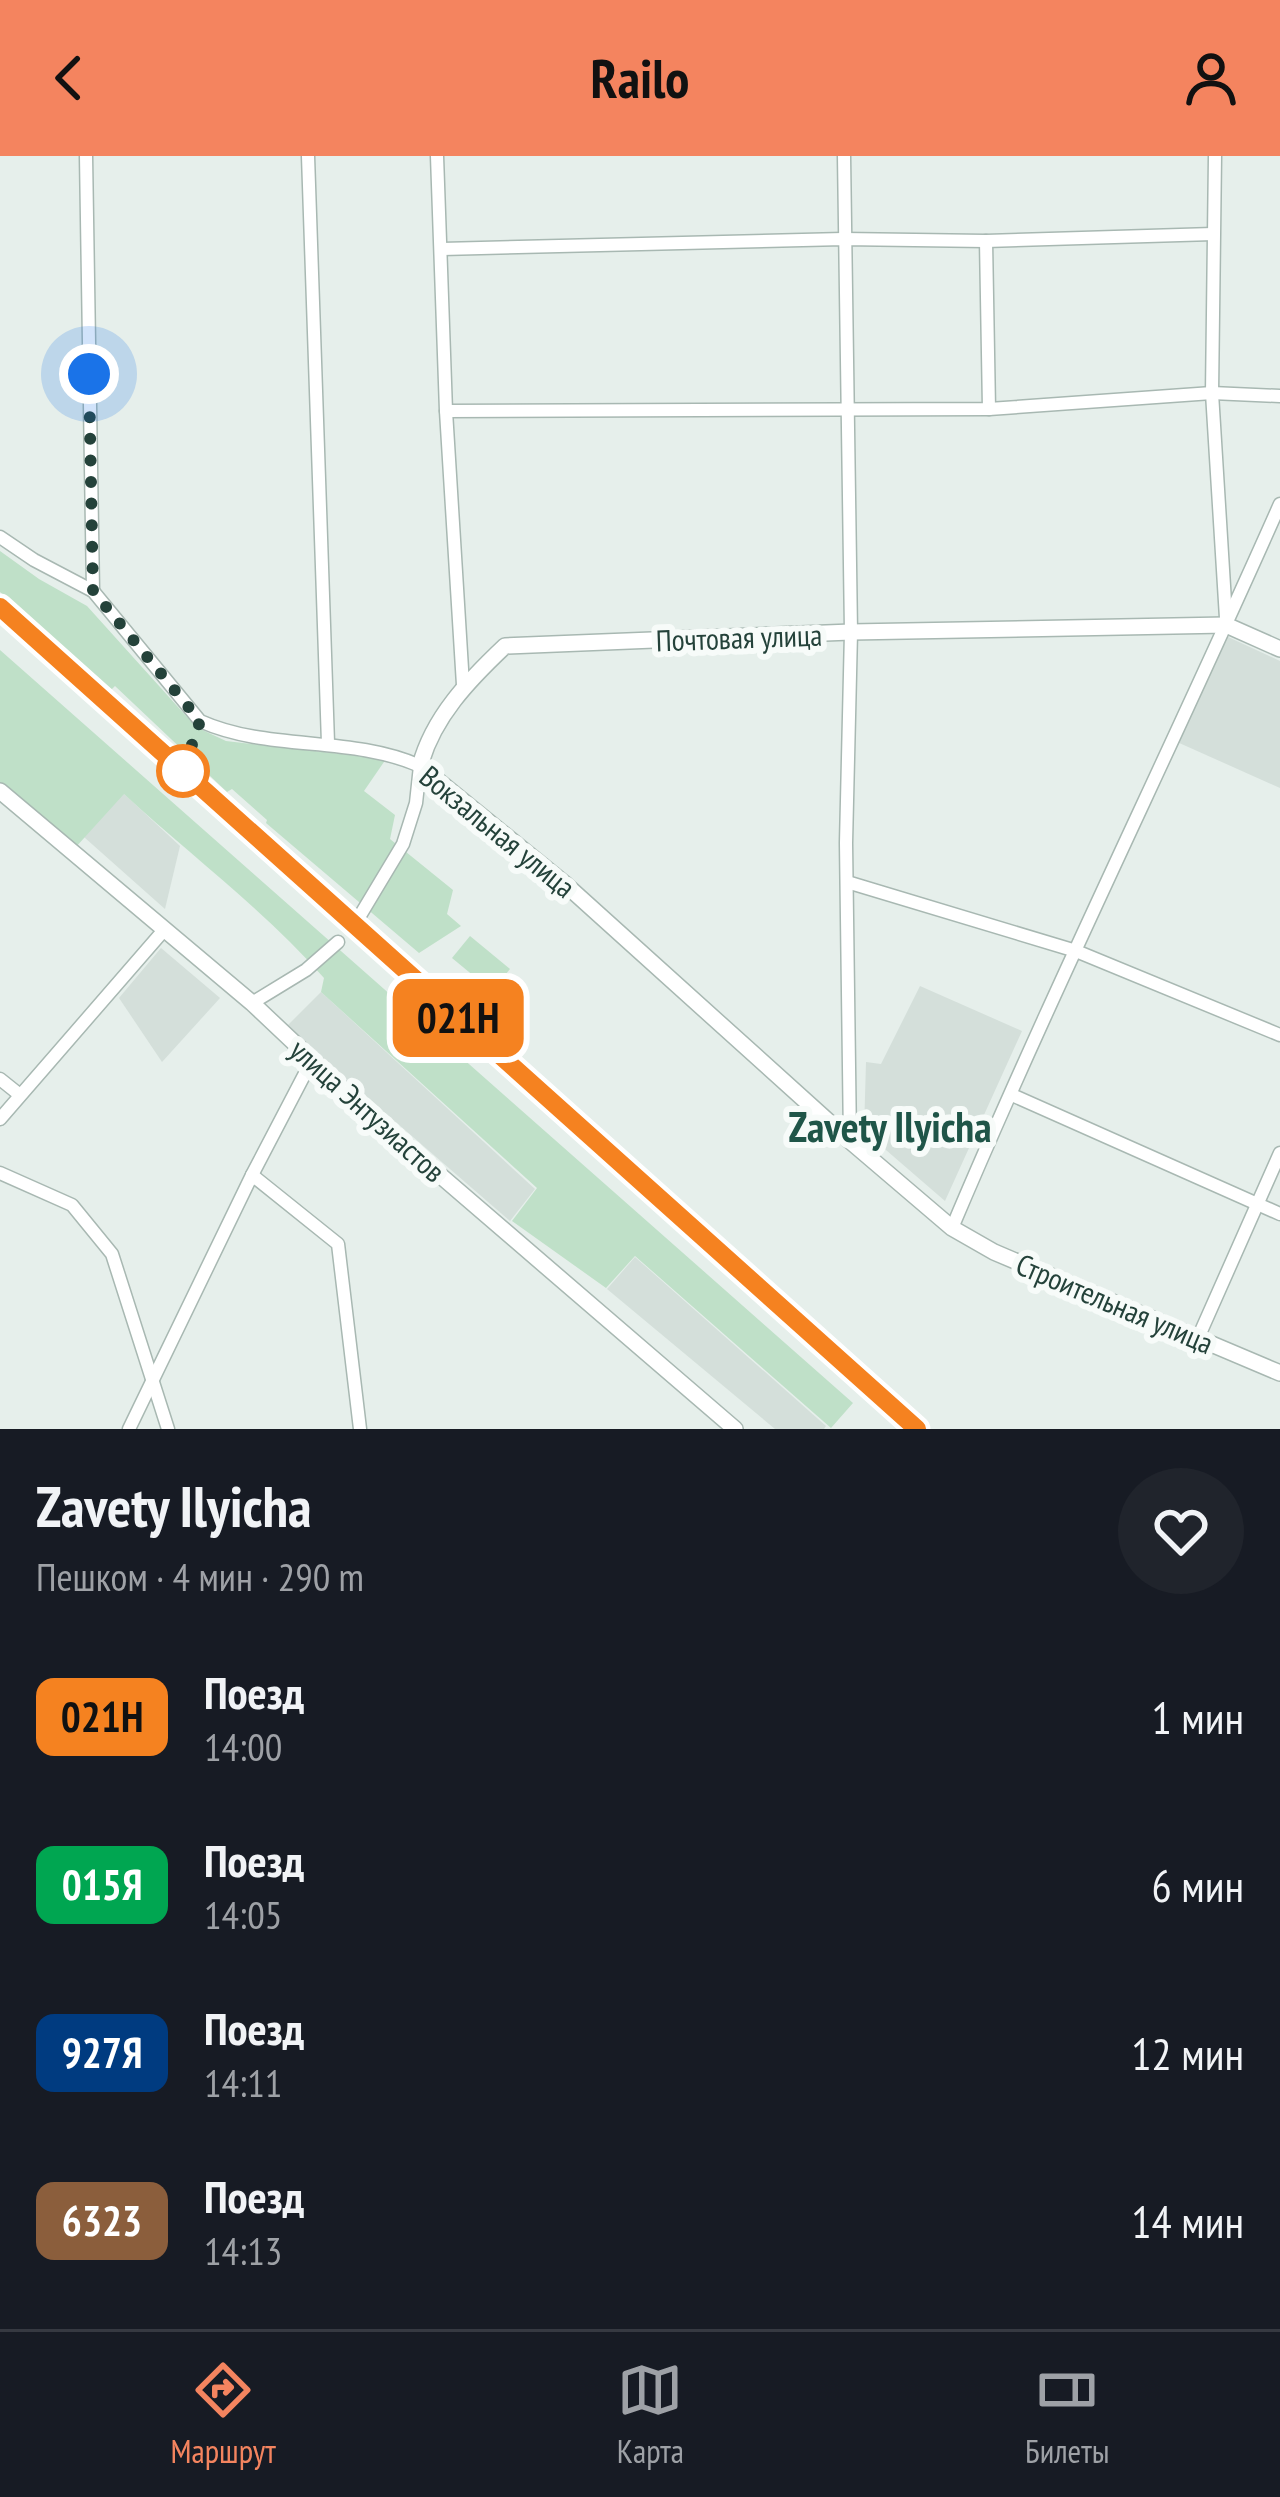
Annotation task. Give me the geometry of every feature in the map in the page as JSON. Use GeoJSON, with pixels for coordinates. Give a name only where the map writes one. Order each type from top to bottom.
{"type":"FeatureCollection","features":[{"type":"Feature","properties":{"kind":"street"},"geometry":{"type":"LineString","coordinates":[[86,156],[93,591]]}},
{"type":"Feature","properties":{"kind":"street"},"geometry":{"type":"LineString","coordinates":[[308,156],[328,743]]}},
{"type":"Feature","properties":{"kind":"street"},"geometry":{"type":"LineString","coordinates":[[437,156],[446,411],[464,685]]}},
{"type":"Feature","properties":{"kind":"street"},"geometry":{"type":"LineString","coordinates":[[844,156],[851,632],[850,1141]]}},
{"type":"Feature","properties":{"kind":"street"},"geometry":{"type":"LineString","coordinates":[[1216,156],[1212,392],[1226,625]]}},
{"type":"Feature","properties":{"kind":"street"},"geometry":{"type":"LineString","coordinates":[[442,249],[1214,234]]}},
{"type":"Feature","properties":{"kind":"street"},"geometry":{"type":"LineString","coordinates":[[986,241],[989,409]]}},
{"type":"Feature","properties":{"kind":"street"},"geometry":{"type":"LineString","coordinates":[[446,411],[989,409],[1212,392],[1280,395]]}},
{"type":"Feature","properties":{"kind":"street"},"geometry":{"type":"LineString","coordinates":[[952,1228],[1280,504]]}},
{"type":"Feature","properties":{"kind":"street","name":"Вокзальная улица"},"geometry":{"type":"LineString","coordinates":[[0,537],[93,591],[200,721],[250,737],[396,755],[420,766],[575,893],[952,1228]]}},
{"type":"Feature","properties":{"kind":"street","name":"Почтовая улица"},"geometry":{"type":"LineString","coordinates":[[361,914],[404,844],[424,748],[464,685],[505,646],[851,632],[1226,625],[1280,649]]}},
{"type":"Feature","properties":{"kind":"street","name":"улица Энтузиастов"},"geometry":{"type":"LineString","coordinates":[[0,791],[252,1003],[311,1062],[735,1429]]}},
{"type":"Feature","properties":{"kind":"street"},"geometry":{"type":"LineString","coordinates":[[847,882],[1076,951],[1280,1035]]}},
{"type":"Feature","properties":{"kind":"street"},"geometry":{"type":"LineString","coordinates":[[0,1119],[164,930]]}},
{"type":"Feature","properties":{"kind":"street"},"geometry":{"type":"LineString","coordinates":[[252,1003],[306,970],[338,942]]}},
{"type":"Feature","properties":{"kind":"street"},"geometry":{"type":"LineString","coordinates":[[129,1429],[311,1062]]}},
{"type":"Feature","properties":{"kind":"street"},"geometry":{"type":"LineString","coordinates":[[0,1078],[20,1095]]}},
{"type":"Feature","properties":{"kind":"street"},"geometry":{"type":"LineString","coordinates":[[1012,1095],[1280,1214]]}},
{"type":"Feature","properties":{"kind":"street"},"geometry":{"type":"LineString","coordinates":[[1198,1338],[1280,1153]]}},
{"type":"Feature","properties":{"kind":"street"},"geometry":{"type":"LineString","coordinates":[[0,1173],[72,1205],[112,1254],[168,1429]]}},
{"type":"Feature","properties":{"kind":"street"},"geometry":{"type":"LineString","coordinates":[[252,1174],[338,1244],[360,1429]]}},
{"type":"Feature","properties":{"kind":"street","name":"Строительная улица"},"geometry":{"type":"LineString","coordinates":[[952,1228],[994,1252],[1280,1373]]}},
{"type":"Feature","properties":{"kind":"shaded area"},"geometry":{"type":"Polygon","coordinates":[[[1226,636],[1280,661],[1280,788],[1177,742],[1226,636]]]}},
{"type":"Feature","properties":{"kind":"shaded area"},"geometry":{"type":"Polygon","coordinates":[[[123,793],[180,846],[165,909],[84,837],[123,793]]]}},
{"type":"Feature","properties":{"kind":"shaded area"},"geometry":{"type":"Polygon","coordinates":[[[161,948],[220,998],[162,1062],[119,998],[161,948]]]}},
{"type":"Feature","properties":{"kind":"shaded area"},"geometry":{"type":"Polygon","coordinates":[[[920,986],[1022,1031],[945,1201],[864,1131],[866,1062],[881,1064],[920,986]]]}},
{"type":"Feature","properties":{"kind":"shaded area"},"geometry":{"type":"Polygon","coordinates":[[[321,992],[535,1189],[510,1221],[286,1027],[321,992]]]}},
{"type":"Feature","properties":{"kind":"shaded area"},"geometry":{"type":"Polygon","coordinates":[[[635,1257],[824,1429],[775,1429],[607,1289],[635,1257]]]}},
{"type":"Feature","properties":{"kind":"green space"},"geometry":{"type":"Polygon","coordinates":[[[0,551],[87,606],[196,727],[226,741],[386,759],[364,791],[395,815],[390,839],[453,890],[447,914],[461,926],[419,953],[232,789],[227,792],[115,686],[111,690],[0,592],[0,551]]]}},
{"type":"Feature","properties":{"kind":"green space"},"geometry":{"type":"Polygon","coordinates":[[[0,650],[853,1403],[831,1428],[635,1256],[606,1288],[512,1221],[537,1188],[321,992],[324,978],[277,929],[124,794],[75,848],[0,784],[0,650]]]}},
{"type":"Feature","properties":{"kind":"green space"},"geometry":{"type":"Polygon","coordinates":[[[470,936],[510,969],[492,991],[452,958],[470,936]]]}},
{"type":"Feature","properties":{"kind":"railway"},"geometry":{"type":"LineString","coordinates":[[0,607],[917,1429]]}},
{"type":"Feature","properties":{"kind":"train","name":"021Н"},"geometry":{"type":"LineString","coordinates":[[0,607],[917,1429]]}},
{"type":"Feature","properties":{"kind":"district","name":"Zavety Ilyicha"},"geometry":{"type":"Point","coordinates":[890,1126]}},
{"type":"Feature","properties":{"kind":"route"},"geometry":{"type":"LineString","coordinates":[[89,374],[93,591],[200,721],[183,771]]}}]}
